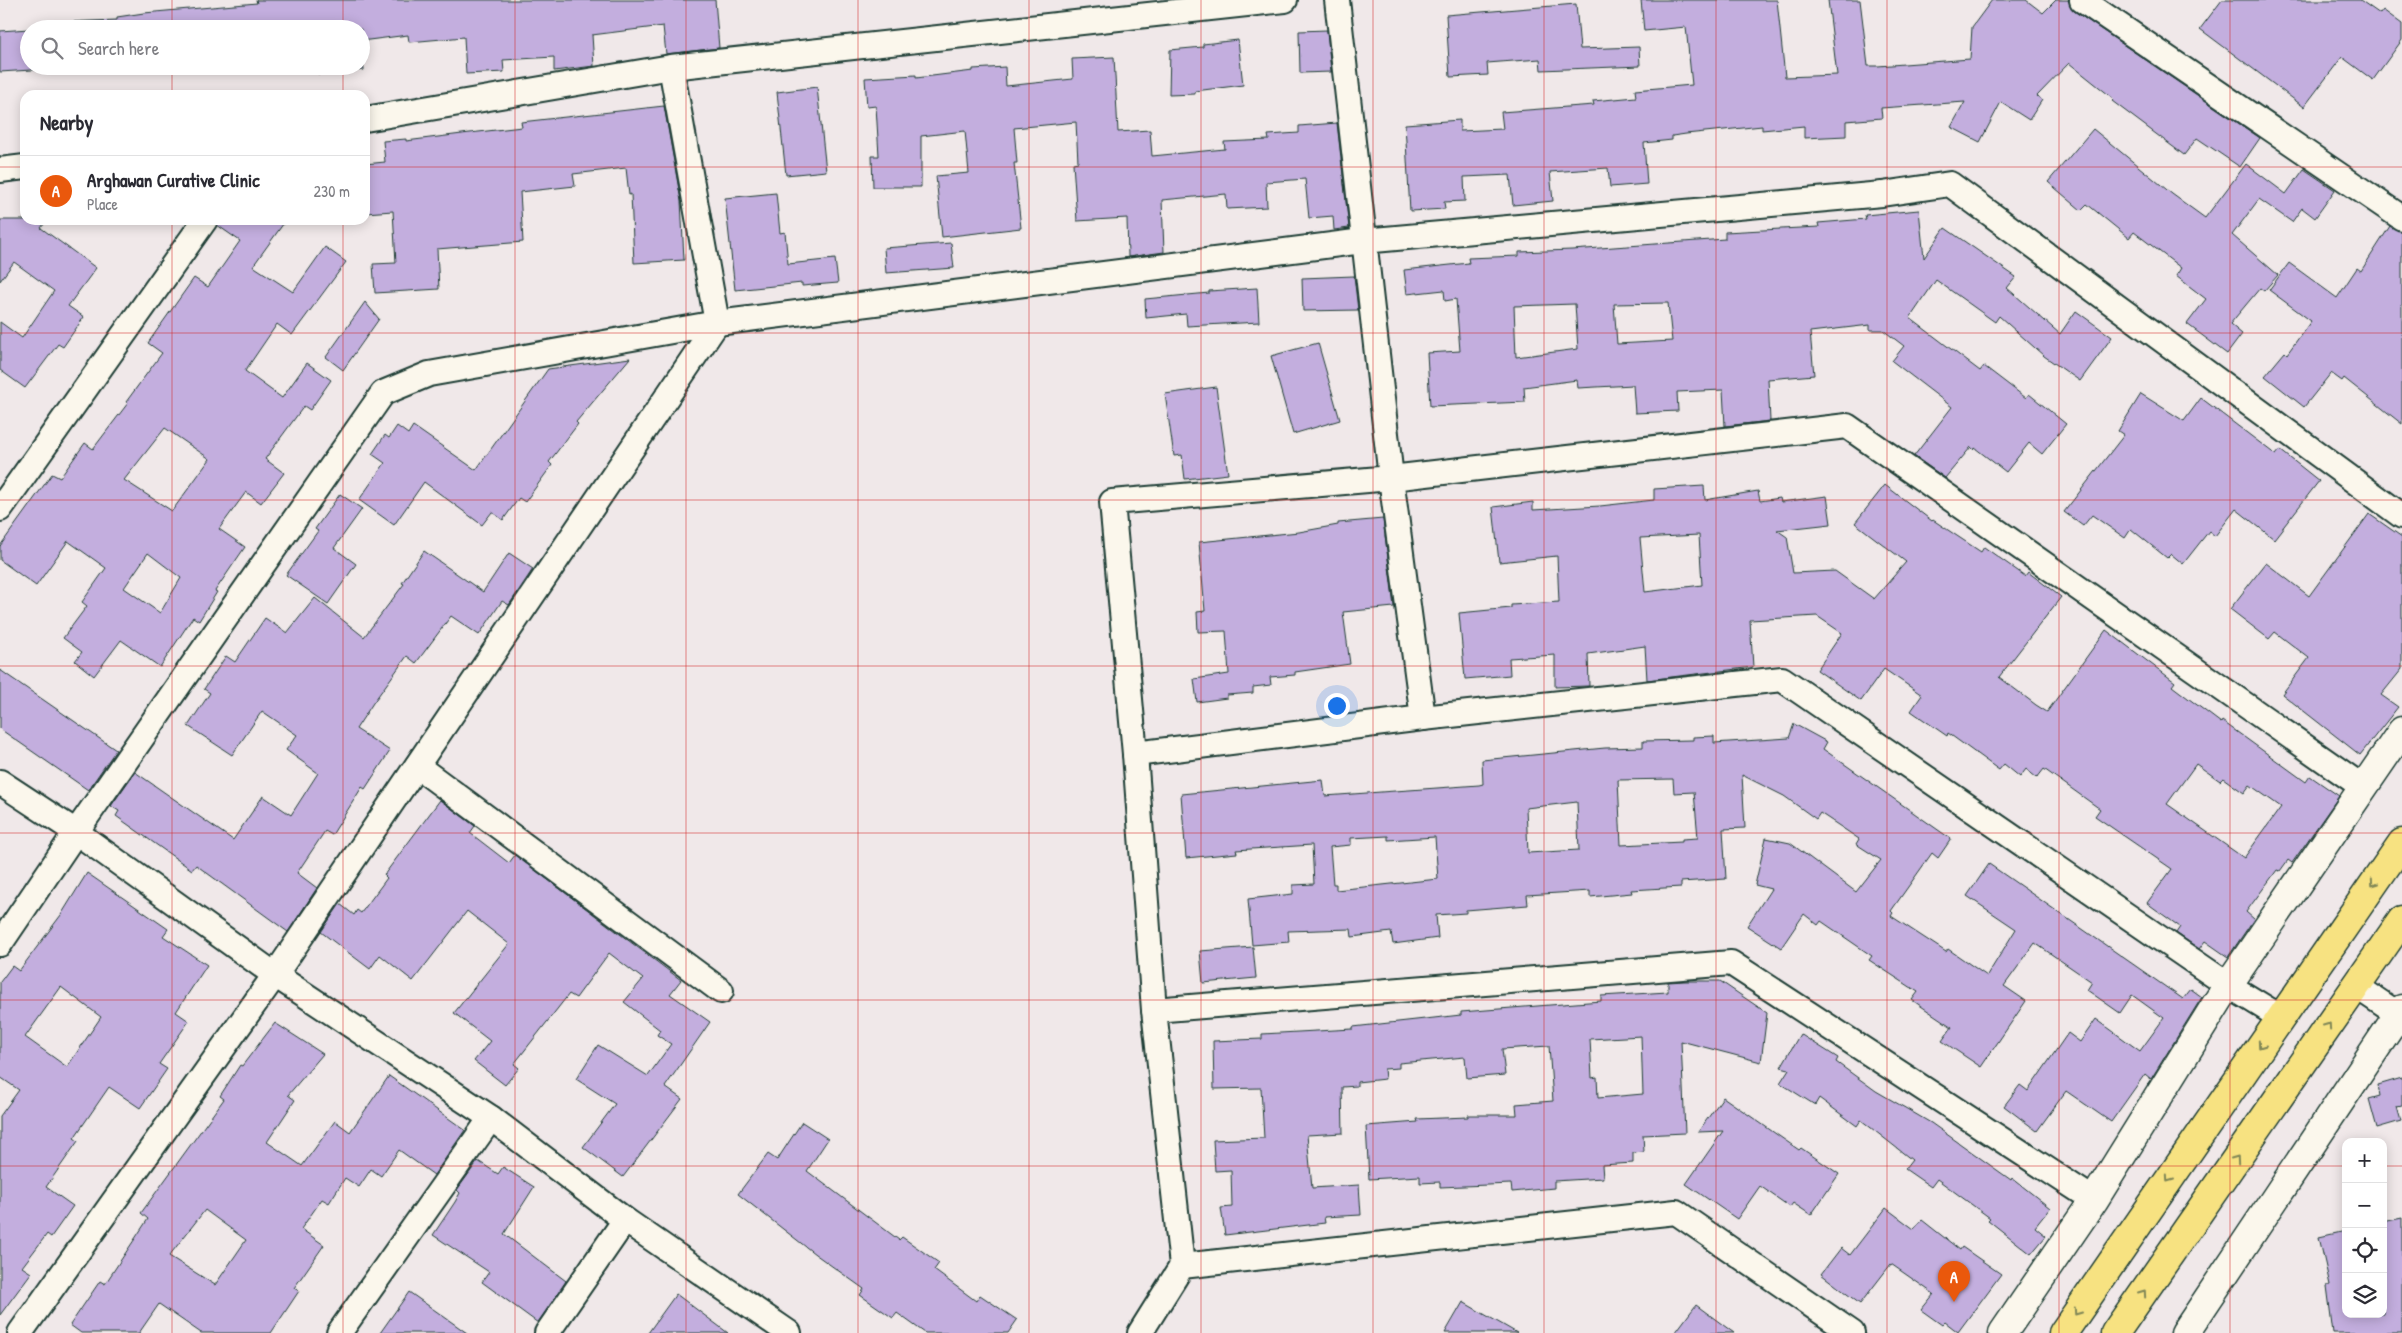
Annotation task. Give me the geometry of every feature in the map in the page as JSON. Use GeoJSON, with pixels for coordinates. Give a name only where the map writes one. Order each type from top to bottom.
{"type":"FeatureCollection","features":[{"type":"Feature","properties":{"kind":"main road"},"geometry":{"type":"LineString","coordinates":[[2063,1333],[2402,843]]}},
{"type":"Feature","properties":{"kind":"main road"},"geometry":{"type":"LineString","coordinates":[[2115,1333],[2402,920]]}},
{"type":"Feature","properties":{"kind":"street"},"geometry":{"type":"LineString","coordinates":[[370,118],[671,67],[1285,0]]}},
{"type":"Feature","properties":{"kind":"street"},"geometry":{"type":"LineString","coordinates":[[1337,0],[1391,478],[1423,718]]}},
{"type":"Feature","properties":{"kind":"street"},"geometry":{"type":"LineString","coordinates":[[2082,0],[2402,218]]}},
{"type":"Feature","properties":{"kind":"street"},"geometry":{"type":"LineString","coordinates":[[20,1333],[275,975],[717,323],[671,67]]}},
{"type":"Feature","properties":{"kind":"street"},"geometry":{"type":"LineString","coordinates":[[0,170],[20,167]]}},
{"type":"Feature","properties":{"kind":"street"},"geometry":{"type":"LineString","coordinates":[[0,944],[76,832],[383,393],[429,374],[717,323],[1363,241],[1882,194],[1950,184],[2402,516]]}},
{"type":"Feature","properties":{"kind":"street"},"geometry":{"type":"LineString","coordinates":[[0,509],[201,225]]}},
{"type":"Feature","properties":{"kind":"street"},"geometry":{"type":"LineString","coordinates":[[1140,1333],[1182,1266],[1154,1010],[1135,754],[1112,502],[1391,478],[1847,426],[2364,788]]}},
{"type":"Feature","properties":{"kind":"street"},"geometry":{"type":"LineString","coordinates":[[1135,754],[1423,718],[1782,679],[2228,985],[2280,1017]]}},
{"type":"Feature","properties":{"kind":"street"},"geometry":{"type":"LineString","coordinates":[[2003,1333],[2094,1200],[2228,985],[2402,731]]}},
{"type":"Feature","properties":{"kind":"street"},"geometry":{"type":"LineString","coordinates":[[417,766],[721,991]]}},
{"type":"Feature","properties":{"kind":"street"},"geometry":{"type":"LineString","coordinates":[[0,782],[76,832],[275,975],[491,1118],[625,1220],[789,1333]]}},
{"type":"Feature","properties":{"kind":"street"},"geometry":{"type":"LineString","coordinates":[[1154,1010],[1731,964],[2094,1200]]}},
{"type":"Feature","properties":{"kind":"street"},"geometry":{"type":"LineString","coordinates":[[2185,1333],[2401,1014],[2356,986]]}},
{"type":"Feature","properties":{"kind":"street"},"geometry":{"type":"LineString","coordinates":[[339,1333],[491,1118]]}},
{"type":"Feature","properties":{"kind":"street"},"geometry":{"type":"LineString","coordinates":[[1182,1266],[1676,1212],[1852,1333]]}},
{"type":"Feature","properties":{"kind":"street"},"geometry":{"type":"LineString","coordinates":[[547,1333],[625,1220]]}},
{"type":"Feature","properties":{"kind":"building"},"geometry":{"type":"Polygon","coordinates":[[[256,0],[715,0],[719,48],[666,54],[663,26],[592,35],[594,66],[554,71],[554,57],[503,60],[504,72],[466,74],[464,37],[409,42],[408,35],[370,40],[370,20],[117,20],[117,17],[144,13],[257,3],[256,0]]]}},
{"type":"Feature","properties":{"kind":"building"},"geometry":{"type":"Polygon","coordinates":[[[1641,0],[1777,0],[1785,77],[1837,75],[1828,0],[1860,0],[1868,66],[1878,66],[1970,59],[1972,27],[1992,0],[2026,0],[2043,13],[2056,0],[2068,0],[2074,11],[2260,138],[2240,167],[2197,138],[2184,155],[2112,101],[2114,99],[2069,63],[2037,96],[2042,100],[2029,120],[2001,102],[1980,142],[1951,127],[1965,102],[1881,108],[1882,118],[1846,121],[1846,136],[1804,138],[1804,126],[1762,130],[1762,126],[1672,136],[1672,140],[1644,143],[1647,184],[1610,187],[1608,168],[1550,172],[1553,201],[1513,205],[1510,175],[1464,177],[1465,201],[1444,202],[1445,209],[1410,211],[1405,124],[1460,120],[1460,131],[1503,129],[1501,112],[1594,105],[1593,101],[1636,97],[1635,90],[1692,85],[1686,27],[1644,31],[1641,0]]]}},
{"type":"Feature","properties":{"kind":"building"},"geometry":{"type":"Polygon","coordinates":[[[2222,0],[2360,0],[2380,14],[2383,10],[2402,24],[2402,40],[2373,80],[2342,57],[2304,107],[2200,29],[2222,0]]]}},
{"type":"Feature","properties":{"kind":"building"},"geometry":{"type":"Polygon","coordinates":[[[1576,4],[1580,49],[1639,47],[1640,66],[1541,70],[1540,59],[1487,63],[1488,75],[1450,77],[1446,15],[1576,4]]]}},
{"type":"Feature","properties":{"kind":"building"},"geometry":{"type":"Polygon","coordinates":[[[20,30],[20,71],[0,72],[0,31],[20,30]]]}},
{"type":"Feature","properties":{"kind":"building"},"geometry":{"type":"Polygon","coordinates":[[[1327,30],[1331,72],[1300,73],[1299,31],[1327,30]]]}},
{"type":"Feature","properties":{"kind":"building"},"geometry":{"type":"Polygon","coordinates":[[[1238,40],[1243,85],[1195,91],[1195,94],[1169,95],[1170,50],[1203,47],[1203,44],[1238,40]]]}},
{"type":"Feature","properties":{"kind":"building"},"geometry":{"type":"Polygon","coordinates":[[[1114,57],[1118,132],[1150,130],[1152,156],[1225,149],[1224,142],[1269,140],[1268,135],[1299,133],[1299,126],[1337,123],[1349,228],[1334,230],[1333,216],[1309,218],[1305,179],[1266,182],[1267,207],[1227,209],[1226,194],[1162,200],[1164,252],[1128,257],[1127,218],[1077,221],[1073,163],[1078,162],[1076,122],[1014,128],[1017,163],[1014,163],[1021,228],[942,237],[936,176],[969,173],[965,131],[921,136],[921,187],[873,187],[872,156],[879,156],[876,106],[867,107],[865,78],[916,75],[916,78],[973,71],[973,69],[1005,67],[1006,86],[1073,79],[1072,59],[1114,57]]]}},
{"type":"Feature","properties":{"kind":"building"},"geometry":{"type":"Polygon","coordinates":[[[817,87],[826,171],[786,175],[777,92],[817,87]]]}},
{"type":"Feature","properties":{"kind":"building"},"geometry":{"type":"Polygon","coordinates":[[[664,106],[681,201],[684,260],[634,263],[631,194],[629,195],[626,168],[573,174],[575,186],[520,192],[523,242],[437,249],[439,289],[375,293],[373,264],[396,263],[393,211],[370,213],[370,164],[385,162],[383,141],[406,139],[406,141],[522,127],[521,122],[664,106]]]}},
{"type":"Feature","properties":{"kind":"building"},"geometry":{"type":"Polygon","coordinates":[[[2093,129],[2172,194],[2205,218],[2246,164],[2286,194],[2304,169],[2335,190],[2315,218],[2302,208],[2292,222],[2259,199],[2232,235],[2278,275],[2264,291],[2260,288],[2230,324],[2242,334],[2227,354],[2187,324],[2206,299],[2176,276],[2181,268],[2134,232],[2129,238],[2087,204],[2081,210],[2048,182],[2093,129]]]}},
{"type":"Feature","properties":{"kind":"building"},"geometry":{"type":"Polygon","coordinates":[[[776,193],[780,233],[785,232],[788,264],[835,259],[838,283],[802,286],[802,283],[735,290],[725,198],[776,193]]]}},
{"type":"Feature","properties":{"kind":"building"},"geometry":{"type":"Polygon","coordinates":[[[1919,210],[1924,258],[1945,228],[2016,277],[2007,288],[2060,334],[2076,311],[2112,337],[2080,381],[2044,356],[1999,316],[1995,322],[1936,280],[1910,318],[1980,371],[1984,366],[2026,398],[2029,394],[2066,424],[2042,454],[2029,443],[2006,472],[1975,448],[1974,450],[1971,447],[1945,478],[1914,456],[1952,407],[1892,361],[1904,346],[1883,330],[1870,330],[1870,325],[1810,332],[1814,375],[1768,379],[1770,421],[1725,426],[1723,390],[1677,392],[1678,411],[1635,413],[1633,385],[1578,388],[1577,380],[1524,387],[1525,402],[1430,406],[1427,353],[1460,351],[1456,299],[1445,301],[1444,290],[1407,294],[1404,270],[1469,263],[1468,258],[1519,256],[1519,252],[1725,239],[1725,232],[1819,227],[1818,223],[1866,219],[1865,215],[1919,210]],[[1668,303],[1614,304],[1617,344],[1672,341],[1668,303]],[[1575,304],[1514,306],[1516,357],[1578,349],[1575,304]]]}},
{"type":"Feature","properties":{"kind":"building"},"geometry":{"type":"Polygon","coordinates":[[[0,220],[20,220],[20,225],[43,225],[41,228],[96,268],[68,306],[84,317],[63,347],[58,344],[25,388],[0,370],[0,322],[22,338],[54,291],[14,262],[0,281],[0,220]]]}},
{"type":"Feature","properties":{"kind":"building"},"geometry":{"type":"Polygon","coordinates":[[[217,225],[282,225],[253,266],[293,292],[325,247],[346,262],[292,335],[277,324],[245,371],[282,398],[307,363],[331,380],[310,410],[304,406],[265,459],[284,473],[261,503],[246,492],[219,529],[245,547],[215,591],[217,592],[199,621],[193,617],[160,667],[121,640],[94,676],[75,661],[82,652],[63,638],[87,606],[82,602],[106,568],[68,541],[36,586],[0,560],[0,546],[52,474],[60,478],[85,443],[93,449],[128,403],[126,402],[162,353],[148,343],[194,278],[208,287],[240,241],[217,225]],[[165,428],[124,480],[172,511],[210,459],[165,428]],[[148,553],[124,588],[160,613],[181,578],[148,553]]]}},
{"type":"Feature","properties":{"kind":"building"},"geometry":{"type":"Polygon","coordinates":[[[2390,226],[2402,232],[2402,424],[2344,378],[2342,381],[2331,373],[2304,407],[2265,376],[2285,352],[2287,354],[2311,321],[2269,290],[2289,263],[2337,298],[2357,268],[2361,271],[2390,226]]]}},
{"type":"Feature","properties":{"kind":"building"},"geometry":{"type":"Polygon","coordinates":[[[951,243],[954,268],[886,273],[884,248],[951,243]]]}},
{"type":"Feature","properties":{"kind":"building"},"geometry":{"type":"Polygon","coordinates":[[[1354,276],[1358,310],[1303,311],[1302,278],[1354,276]]]}},
{"type":"Feature","properties":{"kind":"building"},"geometry":{"type":"Polygon","coordinates":[[[1257,288],[1259,322],[1187,326],[1186,314],[1146,318],[1145,299],[1209,293],[1209,291],[1257,288]]]}},
{"type":"Feature","properties":{"kind":"building"},"geometry":{"type":"Polygon","coordinates":[[[365,302],[379,319],[343,370],[326,357],[365,302]]]}},
{"type":"Feature","properties":{"kind":"building"},"geometry":{"type":"Polygon","coordinates":[[[1318,343],[1340,420],[1293,434],[1271,356],[1318,343]]]}},
{"type":"Feature","properties":{"kind":"building"},"geometry":{"type":"Polygon","coordinates":[[[630,358],[576,422],[578,424],[549,462],[552,465],[525,502],[519,498],[503,520],[492,512],[482,525],[424,482],[394,525],[359,500],[385,463],[372,454],[385,435],[389,438],[397,426],[408,434],[413,426],[476,470],[548,369],[630,358]]]}},
{"type":"Feature","properties":{"kind":"building"},"geometry":{"type":"Polygon","coordinates":[[[1216,387],[1228,474],[1185,479],[1182,455],[1174,456],[1165,394],[1216,387]]]}},
{"type":"Feature","properties":{"kind":"building"},"geometry":{"type":"Polygon","coordinates":[[[2141,394],[2184,421],[2201,398],[2276,455],[2280,450],[2319,481],[2274,539],[2236,509],[2215,536],[2209,531],[2183,564],[2171,554],[2167,558],[2131,529],[2125,538],[2092,515],[2083,526],[2064,512],[2124,435],[2118,431],[2141,394]]]}},
{"type":"Feature","properties":{"kind":"building"},"geometry":{"type":"Polygon","coordinates":[[[1885,485],[1932,521],[1981,552],[1984,547],[2025,576],[2028,572],[2061,597],[1999,677],[2047,712],[2106,630],[2175,682],[2172,686],[2221,723],[2222,721],[2306,782],[2310,776],[2339,796],[2292,863],[2288,860],[2280,871],[2277,870],[2246,912],[2254,919],[2228,957],[2205,941],[2199,949],[2176,933],[2180,927],[2147,903],[2172,869],[2095,816],[2100,809],[2044,769],[2037,778],[2026,769],[2020,777],[2004,764],[1999,770],[1948,733],[1947,736],[1911,711],[1922,695],[1884,669],[1861,701],[1817,670],[1842,633],[1817,616],[1750,620],[1753,667],[1647,680],[1645,646],[1588,654],[1589,686],[1555,687],[1555,655],[1509,658],[1510,675],[1465,679],[1459,613],[1511,608],[1511,605],[1559,602],[1557,556],[1499,562],[1493,507],[1533,502],[1533,510],[1600,506],[1654,500],[1654,489],[1704,486],[1705,500],[1758,491],[1760,501],[1780,498],[1781,502],[1827,496],[1831,524],[1777,530],[1787,537],[1793,573],[1835,571],[1874,599],[1906,562],[1855,523],[1885,485]],[[1699,535],[1640,538],[1645,592],[1702,585],[1699,535]],[[2196,764],[2167,804],[2244,858],[2281,807],[2250,785],[2244,793],[2223,778],[2220,781],[2196,764]]]}},
{"type":"Feature","properties":{"kind":"building"},"geometry":{"type":"Polygon","coordinates":[[[340,494],[362,509],[334,548],[356,564],[328,604],[286,575],[318,531],[315,529],[340,494]]]}},
{"type":"Feature","properties":{"kind":"building"},"geometry":{"type":"Polygon","coordinates":[[[2369,514],[2402,537],[2402,669],[2381,695],[2398,707],[2360,755],[2282,694],[2309,658],[2275,632],[2269,639],[2230,609],[2266,563],[2309,596],[2369,514]]]}},
{"type":"Feature","properties":{"kind":"building"},"geometry":{"type":"Polygon","coordinates":[[[1383,519],[1394,607],[1343,612],[1350,664],[1295,672],[1295,675],[1270,677],[1271,685],[1253,687],[1253,693],[1227,695],[1227,698],[1197,702],[1194,679],[1229,674],[1226,631],[1198,632],[1197,612],[1205,611],[1199,542],[1299,532],[1338,525],[1338,523],[1383,519]]]}},
{"type":"Feature","properties":{"kind":"building"},"geometry":{"type":"Polygon","coordinates":[[[424,551],[483,592],[509,553],[533,569],[509,605],[502,601],[479,635],[451,616],[416,663],[407,656],[373,703],[356,729],[390,751],[365,789],[362,787],[332,835],[325,831],[297,873],[317,888],[288,932],[196,865],[192,870],[116,816],[119,811],[111,806],[135,772],[233,840],[263,796],[291,815],[318,773],[286,750],[297,735],[262,711],[232,755],[188,726],[210,693],[204,689],[226,656],[235,662],[265,618],[287,633],[315,598],[364,637],[404,584],[402,583],[424,551]]]}},
{"type":"Feature","properties":{"kind":"building"},"geometry":{"type":"Polygon","coordinates":[[[0,670],[116,750],[88,790],[0,729],[0,670]]]}},
{"type":"Feature","properties":{"kind":"building"},"geometry":{"type":"Polygon","coordinates":[[[1794,724],[1827,742],[1823,749],[1951,839],[1938,858],[1932,853],[1891,911],[1893,913],[1891,916],[1946,952],[1948,949],[1987,976],[2016,929],[1967,896],[1989,864],[2183,999],[2191,989],[2202,997],[2151,1079],[2145,1074],[2111,1122],[2066,1091],[2037,1131],[2004,1106],[2020,1085],[2028,1091],[2068,1033],[2080,1042],[2096,1019],[2140,1051],[2164,1018],[2132,995],[2120,1013],[2087,990],[2092,982],[2035,943],[2004,986],[2026,1001],[1981,1067],[1942,1041],[1952,1027],[1912,1000],[1918,992],[1869,960],[1872,956],[1821,921],[1818,925],[1804,914],[1781,948],[1747,926],[1771,889],[1755,885],[1766,838],[1790,843],[1856,892],[1881,860],[1856,844],[1859,839],[1820,813],[1816,819],[1784,796],[1742,775],[1745,828],[1723,829],[1726,879],[1681,882],[1681,887],[1631,890],[1632,893],[1590,897],[1590,891],[1527,895],[1528,905],[1466,910],[1466,913],[1436,915],[1438,938],[1393,944],[1391,932],[1352,937],[1351,929],[1288,931],[1289,942],[1252,945],[1248,899],[1293,894],[1293,885],[1314,884],[1312,845],[1236,850],[1237,853],[1186,858],[1181,794],[1323,780],[1325,796],[1479,785],[1483,784],[1482,760],[1605,748],[1643,747],[1643,741],[1693,740],[1693,737],[1714,736],[1714,743],[1789,738],[1794,724]],[[1673,779],[1618,780],[1621,845],[1682,842],[1682,839],[1698,838],[1694,792],[1674,793],[1673,779]],[[1577,802],[1526,808],[1528,853],[1579,850],[1577,802]],[[1388,836],[1351,838],[1351,845],[1330,847],[1333,884],[1336,884],[1336,890],[1438,879],[1435,837],[1388,840],[1388,836]]]}},
{"type":"Feature","properties":{"kind":"building"},"geometry":{"type":"Polygon","coordinates":[[[440,800],[475,826],[470,833],[509,863],[515,855],[681,980],[670,994],[710,1022],[665,1087],[682,1099],[623,1177],[583,1147],[615,1104],[576,1079],[598,1045],[648,1076],[671,1044],[657,1035],[660,1030],[624,1002],[643,979],[609,953],[576,998],[569,994],[514,1064],[519,1068],[505,1085],[474,1061],[490,1041],[454,1013],[509,944],[467,911],[413,981],[380,955],[370,969],[321,932],[340,904],[354,915],[357,910],[361,913],[387,878],[384,875],[440,800]]]}},
{"type":"Feature","properties":{"kind":"building"},"geometry":{"type":"Polygon","coordinates":[[[87,873],[168,929],[163,936],[207,965],[176,1012],[189,1021],[159,1064],[167,1069],[140,1108],[109,1087],[74,1138],[78,1141],[46,1187],[73,1206],[51,1237],[47,1234],[22,1267],[31,1273],[0,1315],[0,1116],[19,1090],[0,1077],[0,982],[12,966],[19,971],[61,915],[87,873]],[[61,987],[25,1037],[67,1067],[101,1017],[61,987]]]}},
{"type":"Feature","properties":{"kind":"building"},"geometry":{"type":"Polygon","coordinates":[[[1253,947],[1256,978],[1203,983],[1200,951],[1253,947]]]}},
{"type":"Feature","properties":{"kind":"building"},"geometry":{"type":"Polygon","coordinates":[[[1720,981],[1767,1013],[1761,1062],[1681,1041],[1685,1133],[1643,1135],[1644,1152],[1633,1153],[1633,1163],[1602,1165],[1603,1178],[1554,1181],[1554,1188],[1512,1192],[1511,1184],[1440,1187],[1440,1182],[1420,1183],[1420,1176],[1369,1179],[1366,1126],[1418,1122],[1417,1119],[1468,1117],[1468,1115],[1517,1115],[1516,1104],[1553,1101],[1549,1046],[1502,1049],[1505,1075],[1467,1078],[1465,1057],[1399,1063],[1399,1068],[1384,1069],[1385,1079],[1357,1082],[1357,1086],[1342,1087],[1343,1133],[1307,1135],[1312,1188],[1359,1185],[1361,1215],[1324,1217],[1325,1223],[1225,1235],[1221,1208],[1232,1207],[1231,1170],[1215,1171],[1213,1140],[1264,1138],[1261,1088],[1214,1089],[1213,1041],[1262,1039],[1262,1034],[1353,1029],[1353,1027],[1461,1015],[1461,1012],[1601,1001],[1601,996],[1668,992],[1668,982],[1720,981]],[[1641,1036],[1590,1039],[1592,1078],[1597,1077],[1598,1098],[1643,1094],[1641,1036]]]}},
{"type":"Feature","properties":{"kind":"building"},"geometry":{"type":"Polygon","coordinates":[[[275,1023],[323,1054],[288,1095],[295,1100],[267,1142],[302,1166],[335,1121],[350,1132],[389,1076],[465,1130],[434,1175],[399,1150],[381,1176],[371,1169],[359,1187],[345,1178],[329,1203],[322,1199],[301,1229],[324,1245],[294,1288],[299,1291],[271,1333],[201,1333],[159,1304],[139,1333],[81,1333],[70,1325],[100,1281],[105,1284],[148,1219],[141,1213],[224,1099],[220,1096],[240,1065],[242,1066],[275,1023]],[[205,1210],[169,1256],[215,1285],[246,1240],[205,1210]]]}},
{"type":"Feature","properties":{"kind":"building"},"geometry":{"type":"Polygon","coordinates":[[[1800,1034],[1838,1058],[1836,1062],[1876,1091],[1931,1123],[2011,1180],[2012,1178],[2050,1208],[2035,1227],[2046,1236],[2031,1254],[1988,1220],[1990,1218],[1937,1179],[1931,1187],[1905,1169],[1912,1160],[1861,1120],[1857,1126],[1819,1098],[1815,1105],[1780,1083],[1789,1069],[1781,1067],[1800,1034]]]}},
{"type":"Feature","properties":{"kind":"building"},"geometry":{"type":"Polygon","coordinates":[[[2402,1078],[2402,1106],[2397,1107],[2401,1121],[2377,1128],[2369,1099],[2380,1096],[2378,1085],[2402,1078]]]}},
{"type":"Feature","properties":{"kind":"building"},"geometry":{"type":"Polygon","coordinates":[[[1723,1097],[1799,1150],[1801,1148],[1839,1174],[1811,1215],[1793,1203],[1790,1207],[1760,1186],[1737,1219],[1686,1184],[1723,1131],[1698,1132],[1723,1097]]]}},
{"type":"Feature","properties":{"kind":"building"},"geometry":{"type":"Polygon","coordinates":[[[802,1122],[828,1139],[807,1171],[899,1240],[902,1237],[939,1263],[934,1270],[976,1301],[980,1295],[1017,1320],[1008,1333],[925,1333],[897,1313],[893,1318],[860,1295],[864,1289],[815,1254],[738,1194],[768,1154],[777,1160],[802,1122]]]}},
{"type":"Feature","properties":{"kind":"building"},"geometry":{"type":"Polygon","coordinates":[[[478,1161],[498,1174],[503,1167],[534,1187],[504,1234],[566,1281],[538,1323],[482,1282],[489,1272],[433,1235],[460,1193],[457,1190],[478,1161]]]}},
{"type":"Feature","properties":{"kind":"building"},"geometry":{"type":"Polygon","coordinates":[[[1886,1208],[1914,1229],[1922,1220],[1960,1250],[1962,1247],[2001,1274],[1958,1332],[1945,1322],[1942,1325],[1921,1310],[1934,1294],[1891,1264],[1860,1304],[1821,1274],[1841,1248],[1850,1255],[1886,1208]]]}},
{"type":"Feature","properties":{"kind":"building"},"geometry":{"type":"Polygon","coordinates":[[[2402,1218],[2402,1333],[2333,1333],[2327,1286],[2330,1285],[2319,1237],[2342,1232],[2342,1318],[2387,1318],[2387,1221],[2402,1218]]]}},
{"type":"Feature","properties":{"kind":"building"},"geometry":{"type":"Polygon","coordinates":[[[409,1292],[467,1333],[380,1333],[409,1292]]]}},
{"type":"Feature","properties":{"kind":"building"},"geometry":{"type":"Polygon","coordinates":[[[676,1294],[728,1333],[648,1333],[676,1294]]]}},
{"type":"Feature","properties":{"kind":"building"},"geometry":{"type":"Polygon","coordinates":[[[1463,1302],[1517,1333],[1445,1333],[1463,1302]]]}},
{"type":"Feature","properties":{"kind":"building"},"geometry":{"type":"Polygon","coordinates":[[[1696,1305],[1734,1333],[1675,1333],[1696,1305]]]}},
{"type":"Feature","properties":{"kind":"place","name":"Arghawan Curative Clinic"},"geometry":{"type":"Point","coordinates":[1954,1302]}}]}
